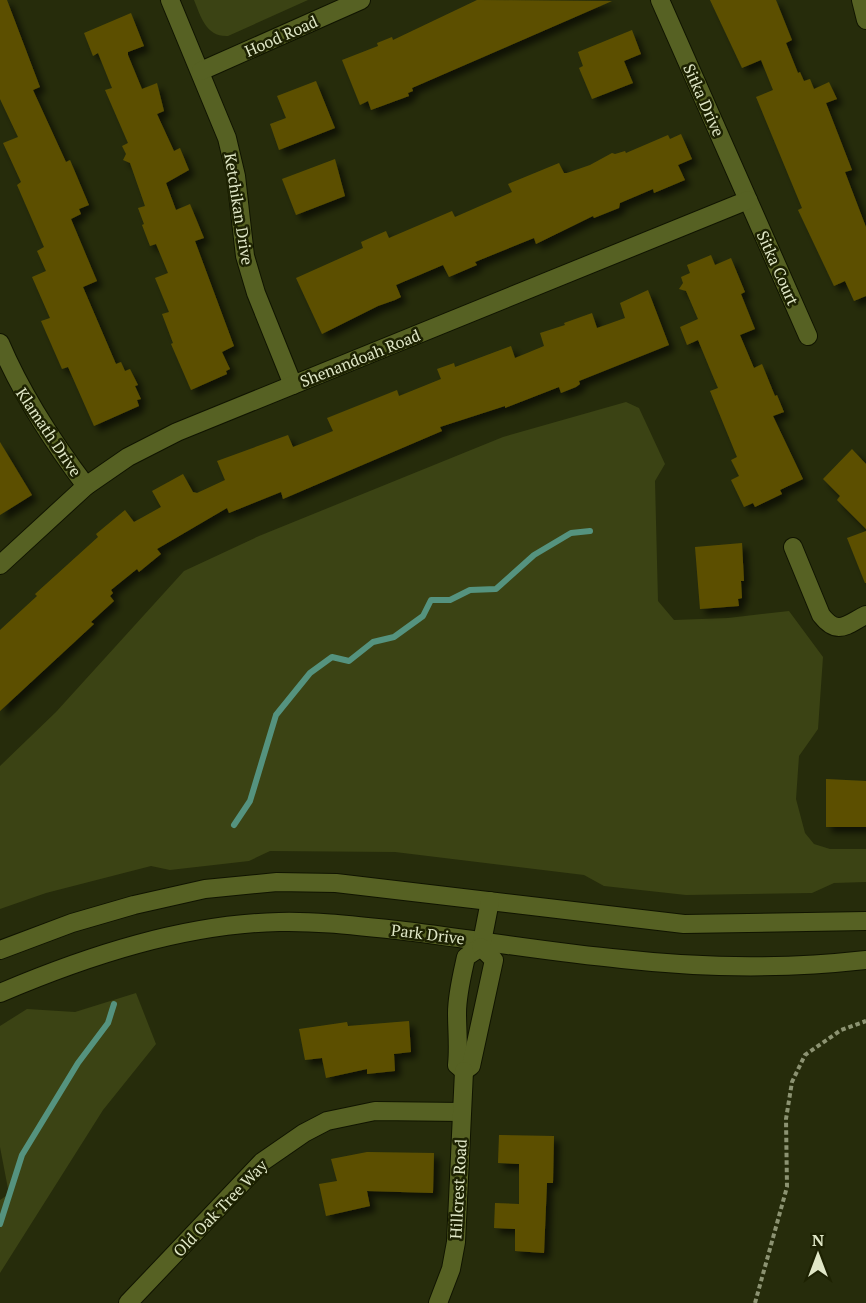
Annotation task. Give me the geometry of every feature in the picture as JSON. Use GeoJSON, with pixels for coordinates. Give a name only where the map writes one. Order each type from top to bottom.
{"type":"FeatureCollection","features":[{"type":"Feature","properties":{"kind":"street","name":"Ketchikan Drive"},"geometry":{"type":"LineString","coordinates":[[170,0],[227,138],[236,176],[245,256],[256,293],[293,385]]}},
{"type":"Feature","properties":{"kind":"street","name":"Hood Road"},"geometry":{"type":"LineString","coordinates":[[201,71],[361,0]]}},
{"type":"Feature","properties":{"kind":"street","name":"Sitka Drive"},"geometry":{"type":"LineString","coordinates":[[660,0],[748,200]]}},
{"type":"Feature","properties":{"kind":"street"},"geometry":{"type":"LineString","coordinates":[[861,0],[866,20]]}},
{"type":"Feature","properties":{"kind":"street","name":"Sitka Court"},"geometry":{"type":"LineString","coordinates":[[748,200],[808,336]]}},
{"type":"Feature","properties":{"kind":"street","name":"Shenandoah Road"},"geometry":{"type":"LineString","coordinates":[[0,565],[86,486],[128,457],[177,432],[748,200]]}},
{"type":"Feature","properties":{"kind":"street","name":"Klamath Drive"},"geometry":{"type":"LineString","coordinates":[[0,343],[17,384],[41,423],[86,486]]}},
{"type":"Feature","properties":{"kind":"street"},"geometry":{"type":"LineString","coordinates":[[793,547],[821,615],[828,624],[838,628],[848,626],[866,615]]}},
{"type":"Feature","properties":{"kind":"street"},"geometry":{"type":"LineString","coordinates":[[0,950],[72,923],[134,905],[226,887],[277,882],[336,883],[684,924],[866,921]]}},
{"type":"Feature","properties":{"kind":"street"},"geometry":{"type":"LineString","coordinates":[[481,944],[490,901]]}},
{"type":"Feature","properties":{"kind":"street","name":"Park Drive"},"geometry":{"type":"LineString","coordinates":[[0,993],[84,961],[212,928],[279,922],[334,923],[481,944],[682,964],[735,966],[866,960]]}},
{"type":"Feature","properties":{"kind":"street","name":"Hillcrest Road"},"geometry":{"type":"LineString","coordinates":[[481,944],[494,960],[482,1025],[471,1066],[464,1071],[457,1065],[458,1022],[466,957],[481,944]]}},
{"type":"Feature","properties":{"kind":"street"},"geometry":{"type":"LineString","coordinates":[[458,1022],[482,1025]]}},
{"type":"Feature","properties":{"kind":"street","name":"Hillcrest Road"},"geometry":{"type":"LineString","coordinates":[[438,1303],[451,1269],[456,1242],[464,1071]]}},
{"type":"Feature","properties":{"kind":"street","name":"Old Oak Tree Way"},"geometry":{"type":"LineString","coordinates":[[128,1303],[262,1162],[304,1133],[327,1121],[375,1111],[462,1112]]}},
{"type":"Feature","properties":{"kind":"path"},"geometry":{"type":"LineString","coordinates":[[755,1303],[787,1187],[786,1119],[792,1082],[805,1054],[841,1030],[866,1021]]}},
{"type":"Feature","properties":{"kind":"green space"},"geometry":{"type":"Polygon","coordinates":[[[194,0],[308,0],[228,36],[209,30],[194,0]]]}},
{"type":"Feature","properties":{"kind":"green space"},"geometry":{"type":"Polygon","coordinates":[[[626,402],[639,408],[665,464],[655,481],[658,601],[674,620],[728,618],[789,611],[823,657],[818,729],[799,756],[796,799],[805,833],[814,844],[830,849],[866,849],[866,882],[834,883],[812,893],[686,895],[604,886],[584,875],[395,852],[270,851],[249,861],[170,870],[151,866],[46,893],[0,909],[0,766],[56,712],[184,571],[259,536],[503,437],[626,402]]]}},
{"type":"Feature","properties":{"kind":"green space"},"geometry":{"type":"Polygon","coordinates":[[[136,993],[156,1044],[103,1110],[0,1273],[0,1200],[9,1194],[0,1147],[0,1026],[27,1009],[75,1012],[136,993]]]}},
{"type":"Feature","properties":{"kind":"building"},"geometry":{"type":"Polygon","coordinates":[[[0,0],[7,0],[40,87],[33,90],[66,162],[70,160],[89,205],[79,209],[81,214],[71,219],[97,281],[83,287],[116,364],[121,362],[125,371],[130,369],[138,385],[135,386],[141,399],[137,400],[139,406],[94,426],[68,367],[62,369],[41,321],[50,318],[32,277],[46,271],[37,251],[44,247],[17,185],[21,182],[3,143],[18,137],[0,99],[0,0]]]}},
{"type":"Feature","properties":{"kind":"building"},"geometry":{"type":"Polygon","coordinates":[[[477,0],[612,1],[412,88],[413,91],[408,93],[409,96],[371,110],[368,101],[360,105],[342,60],[378,46],[377,43],[392,37],[393,40],[477,0]]]}},
{"type":"Feature","properties":{"kind":"building"},"geometry":{"type":"Polygon","coordinates":[[[710,0],[776,0],[792,40],[786,43],[798,73],[800,72],[804,81],[810,79],[814,89],[829,82],[837,99],[826,103],[852,170],[845,172],[866,227],[866,296],[854,301],[845,281],[834,286],[798,210],[802,208],[756,97],[773,90],[761,60],[742,68],[710,0]]]}},
{"type":"Feature","properties":{"kind":"building"},"geometry":{"type":"Polygon","coordinates":[[[131,13],[144,46],[128,52],[128,55],[142,89],[157,83],[164,111],[157,114],[174,151],[180,148],[189,170],[166,183],[176,210],[190,204],[204,238],[195,241],[234,346],[222,352],[230,369],[226,371],[227,374],[191,390],[171,344],[173,343],[162,314],[169,312],[155,278],[168,273],[156,244],[150,246],[142,225],[144,224],[138,208],[145,206],[130,163],[123,160],[126,154],[122,146],[128,143],[105,90],[112,88],[98,53],[93,56],[84,33],[131,13]]]}},
{"type":"Feature","properties":{"kind":"building"},"geometry":{"type":"Polygon","coordinates":[[[632,30],[641,54],[624,61],[633,83],[592,99],[579,68],[583,66],[578,52],[632,30]]]}},
{"type":"Feature","properties":{"kind":"building"},"geometry":{"type":"Polygon","coordinates":[[[316,81],[335,128],[279,150],[270,124],[286,118],[277,96],[316,81]]]}},
{"type":"Feature","properties":{"kind":"building"},"geometry":{"type":"Polygon","coordinates":[[[681,134],[692,159],[678,165],[685,180],[654,193],[653,189],[620,203],[619,208],[594,218],[593,216],[536,244],[534,238],[475,262],[477,265],[449,277],[443,265],[396,285],[401,297],[322,334],[296,278],[363,248],[361,242],[386,231],[389,238],[452,211],[455,217],[512,192],[508,184],[559,163],[564,173],[567,173],[590,165],[612,153],[625,151],[626,153],[668,135],[670,139],[681,134]]]}},
{"type":"Feature","properties":{"kind":"building"},"geometry":{"type":"Polygon","coordinates":[[[335,159],[345,196],[296,215],[282,179],[335,159]]]}},
{"type":"Feature","properties":{"kind":"building"},"geometry":{"type":"Polygon","coordinates":[[[711,255],[715,265],[731,258],[745,292],[741,294],[755,329],[740,335],[754,368],[762,364],[775,396],[777,395],[784,412],[773,416],[803,479],[780,490],[782,494],[755,507],[753,503],[744,507],[731,480],[739,476],[731,460],[737,457],[710,391],[718,388],[698,340],[687,345],[680,327],[698,319],[686,291],[679,289],[683,283],[681,277],[690,273],[687,265],[711,255]]]}},
{"type":"Feature","properties":{"kind":"building"},"geometry":{"type":"Polygon","coordinates":[[[648,290],[669,345],[579,381],[580,384],[576,387],[561,393],[559,387],[505,408],[505,406],[440,427],[442,431],[283,499],[281,492],[229,513],[227,508],[157,549],[161,554],[139,572],[137,569],[111,590],[113,593],[110,596],[114,601],[91,622],[94,624],[0,711],[0,630],[37,596],[35,594],[98,537],[96,534],[125,510],[134,522],[161,507],[152,491],[183,474],[193,492],[197,493],[225,480],[217,461],[288,435],[293,447],[333,431],[327,418],[397,390],[399,396],[441,379],[437,369],[454,363],[455,367],[511,346],[515,358],[544,346],[540,333],[592,313],[597,328],[625,318],[620,303],[648,290]]]}},
{"type":"Feature","properties":{"kind":"building"},"geometry":{"type":"Polygon","coordinates":[[[0,442],[32,495],[0,515],[0,442]]]}},
{"type":"Feature","properties":{"kind":"building"},"geometry":{"type":"Polygon","coordinates":[[[852,449],[866,464],[866,529],[837,500],[840,496],[823,479],[852,449]]]}},
{"type":"Feature","properties":{"kind":"building"},"geometry":{"type":"Polygon","coordinates":[[[866,531],[866,583],[865,583],[847,538],[866,531]]]}},
{"type":"Feature","properties":{"kind":"building"},"geometry":{"type":"Polygon","coordinates":[[[742,543],[744,581],[741,581],[742,598],[738,599],[739,606],[700,609],[695,547],[742,543]]]}},
{"type":"Feature","properties":{"kind":"building"},"geometry":{"type":"Polygon","coordinates":[[[826,779],[866,781],[866,827],[826,827],[826,779]]]}},
{"type":"Feature","properties":{"kind":"building"},"geometry":{"type":"Polygon","coordinates":[[[409,1021],[411,1052],[394,1054],[395,1071],[367,1074],[367,1069],[326,1078],[322,1058],[305,1060],[299,1029],[347,1022],[348,1026],[409,1021]]]}},
{"type":"Feature","properties":{"kind":"building"},"geometry":{"type":"Polygon","coordinates":[[[499,1135],[554,1136],[553,1183],[547,1183],[544,1253],[515,1251],[515,1229],[494,1228],[495,1203],[519,1204],[519,1164],[498,1163],[499,1135]]]}},
{"type":"Feature","properties":{"kind":"building"},"geometry":{"type":"Polygon","coordinates":[[[367,1152],[434,1153],[433,1193],[367,1191],[370,1206],[326,1216],[319,1184],[337,1181],[331,1159],[367,1152]]]}},
{"type":"Feature","properties":{"kind":"waterway"},"geometry":{"type":"LineString","coordinates":[[234,825],[250,801],[276,715],[310,673],[332,657],[349,661],[373,642],[394,637],[423,616],[431,600],[450,600],[470,590],[496,589],[534,555],[571,533],[590,531]]}},
{"type":"Feature","properties":{"kind":"waterway"},"geometry":{"type":"LineString","coordinates":[[0,1224],[22,1155],[78,1063],[108,1023],[114,1004]]}}]}
